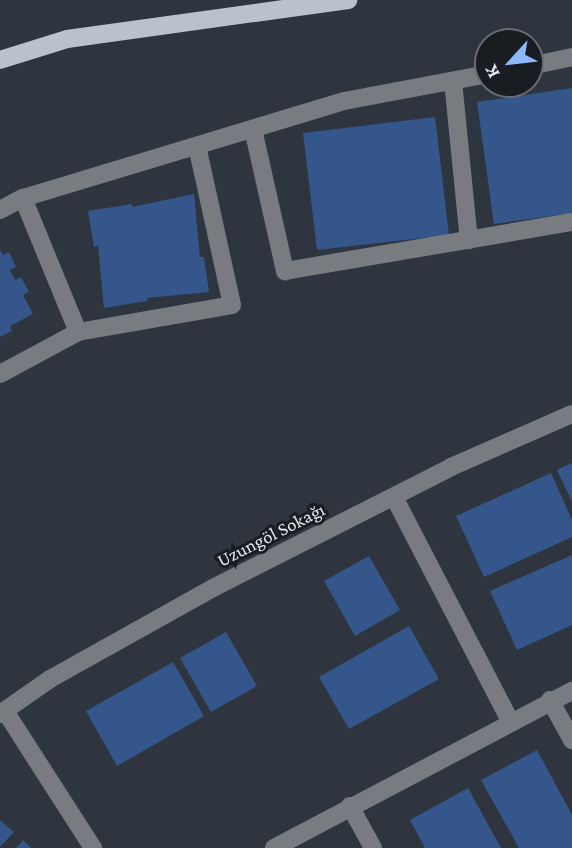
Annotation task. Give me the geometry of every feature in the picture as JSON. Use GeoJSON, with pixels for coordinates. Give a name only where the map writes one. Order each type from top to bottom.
{"type":"FeatureCollection","features":[{"type":"Feature","properties":{"kind":"main road"},"geometry":{"type":"LineString","coordinates":[[0,60],[67,39],[348,0]]}},
{"type":"Feature","properties":{"kind":"street"},"geometry":{"type":"LineString","coordinates":[[544,63],[572,58]]}},
{"type":"Feature","properties":{"kind":"street"},"geometry":{"type":"LineString","coordinates":[[0,210],[23,198],[344,101],[474,76]]}},
{"type":"Feature","properties":{"kind":"street"},"geometry":{"type":"LineString","coordinates":[[453,80],[469,240]]}},
{"type":"Feature","properties":{"kind":"street"},"geometry":{"type":"LineString","coordinates":[[253,129],[285,271],[572,222]]}},
{"type":"Feature","properties":{"kind":"street"},"geometry":{"type":"LineString","coordinates":[[0,374],[78,332],[232,304],[197,146]]}},
{"type":"Feature","properties":{"kind":"street"},"geometry":{"type":"LineString","coordinates":[[23,198],[78,332]]}},
{"type":"Feature","properties":{"kind":"street","name":"Uzungöl Sokağı"},"geometry":{"type":"LineString","coordinates":[[2,712],[50,679],[213,588],[394,496],[572,414]]}},
{"type":"Feature","properties":{"kind":"street"},"geometry":{"type":"LineString","coordinates":[[394,496],[510,721]]}},
{"type":"Feature","properties":{"kind":"street"},"geometry":{"type":"LineString","coordinates":[[274,848],[510,721],[572,691]]}},
{"type":"Feature","properties":{"kind":"street"},"geometry":{"type":"LineString","coordinates":[[550,701],[572,740]]}},
{"type":"Feature","properties":{"kind":"street"},"geometry":{"type":"LineString","coordinates":[[2,712],[93,848]]}},
{"type":"Feature","properties":{"kind":"street"},"geometry":{"type":"LineString","coordinates":[[350,806],[373,848]]}},
{"type":"Feature","properties":{"kind":"building"},"geometry":{"type":"Polygon","coordinates":[[[572,88],[572,213],[494,224],[477,102],[504,98],[544,98],[544,92],[572,88]]]}},
{"type":"Feature","properties":{"kind":"building"},"geometry":{"type":"Polygon","coordinates":[[[435,117],[449,235],[317,250],[303,133],[435,117]]]}},
{"type":"Feature","properties":{"kind":"building"},"geometry":{"type":"Polygon","coordinates":[[[194,194],[200,257],[204,257],[209,292],[147,298],[147,301],[104,308],[98,246],[94,247],[88,211],[132,204],[132,207],[194,194]]]}},
{"type":"Feature","properties":{"kind":"building"},"geometry":{"type":"Polygon","coordinates":[[[0,250],[3,255],[9,252],[16,267],[10,270],[15,280],[21,277],[29,292],[23,295],[33,314],[10,326],[12,331],[0,337],[0,250]]]}},
{"type":"Feature","properties":{"kind":"building"},"geometry":{"type":"Polygon","coordinates":[[[572,463],[572,502],[557,470],[572,463]]]}},
{"type":"Feature","properties":{"kind":"building"},"geometry":{"type":"Polygon","coordinates":[[[551,473],[572,520],[572,537],[484,577],[456,516],[551,473]]]}},
{"type":"Feature","properties":{"kind":"building"},"geometry":{"type":"Polygon","coordinates":[[[572,555],[572,625],[517,650],[490,591],[572,555]]]}},
{"type":"Feature","properties":{"kind":"building"},"geometry":{"type":"Polygon","coordinates":[[[369,556],[400,610],[355,636],[324,581],[369,556]]]}},
{"type":"Feature","properties":{"kind":"building"},"geometry":{"type":"Polygon","coordinates":[[[409,626],[439,679],[349,729],[319,677],[409,626]]]}},
{"type":"Feature","properties":{"kind":"building"},"geometry":{"type":"Polygon","coordinates":[[[226,632],[257,686],[211,712],[180,658],[226,632]]]}},
{"type":"Feature","properties":{"kind":"building"},"geometry":{"type":"Polygon","coordinates":[[[173,662],[204,716],[117,766],[86,711],[173,662]]]}},
{"type":"Feature","properties":{"kind":"building"},"geometry":{"type":"Polygon","coordinates":[[[537,750],[572,815],[572,848],[519,848],[481,780],[537,750]]]}},
{"type":"Feature","properties":{"kind":"building"},"geometry":{"type":"Polygon","coordinates":[[[468,788],[501,848],[425,848],[410,820],[468,788]]]}},
{"type":"Feature","properties":{"kind":"building"},"geometry":{"type":"Polygon","coordinates":[[[0,820],[14,832],[0,847],[0,820]]]}},
{"type":"Feature","properties":{"kind":"building"},"geometry":{"type":"Polygon","coordinates":[[[23,840],[31,848],[16,848],[23,840]]]}}]}
